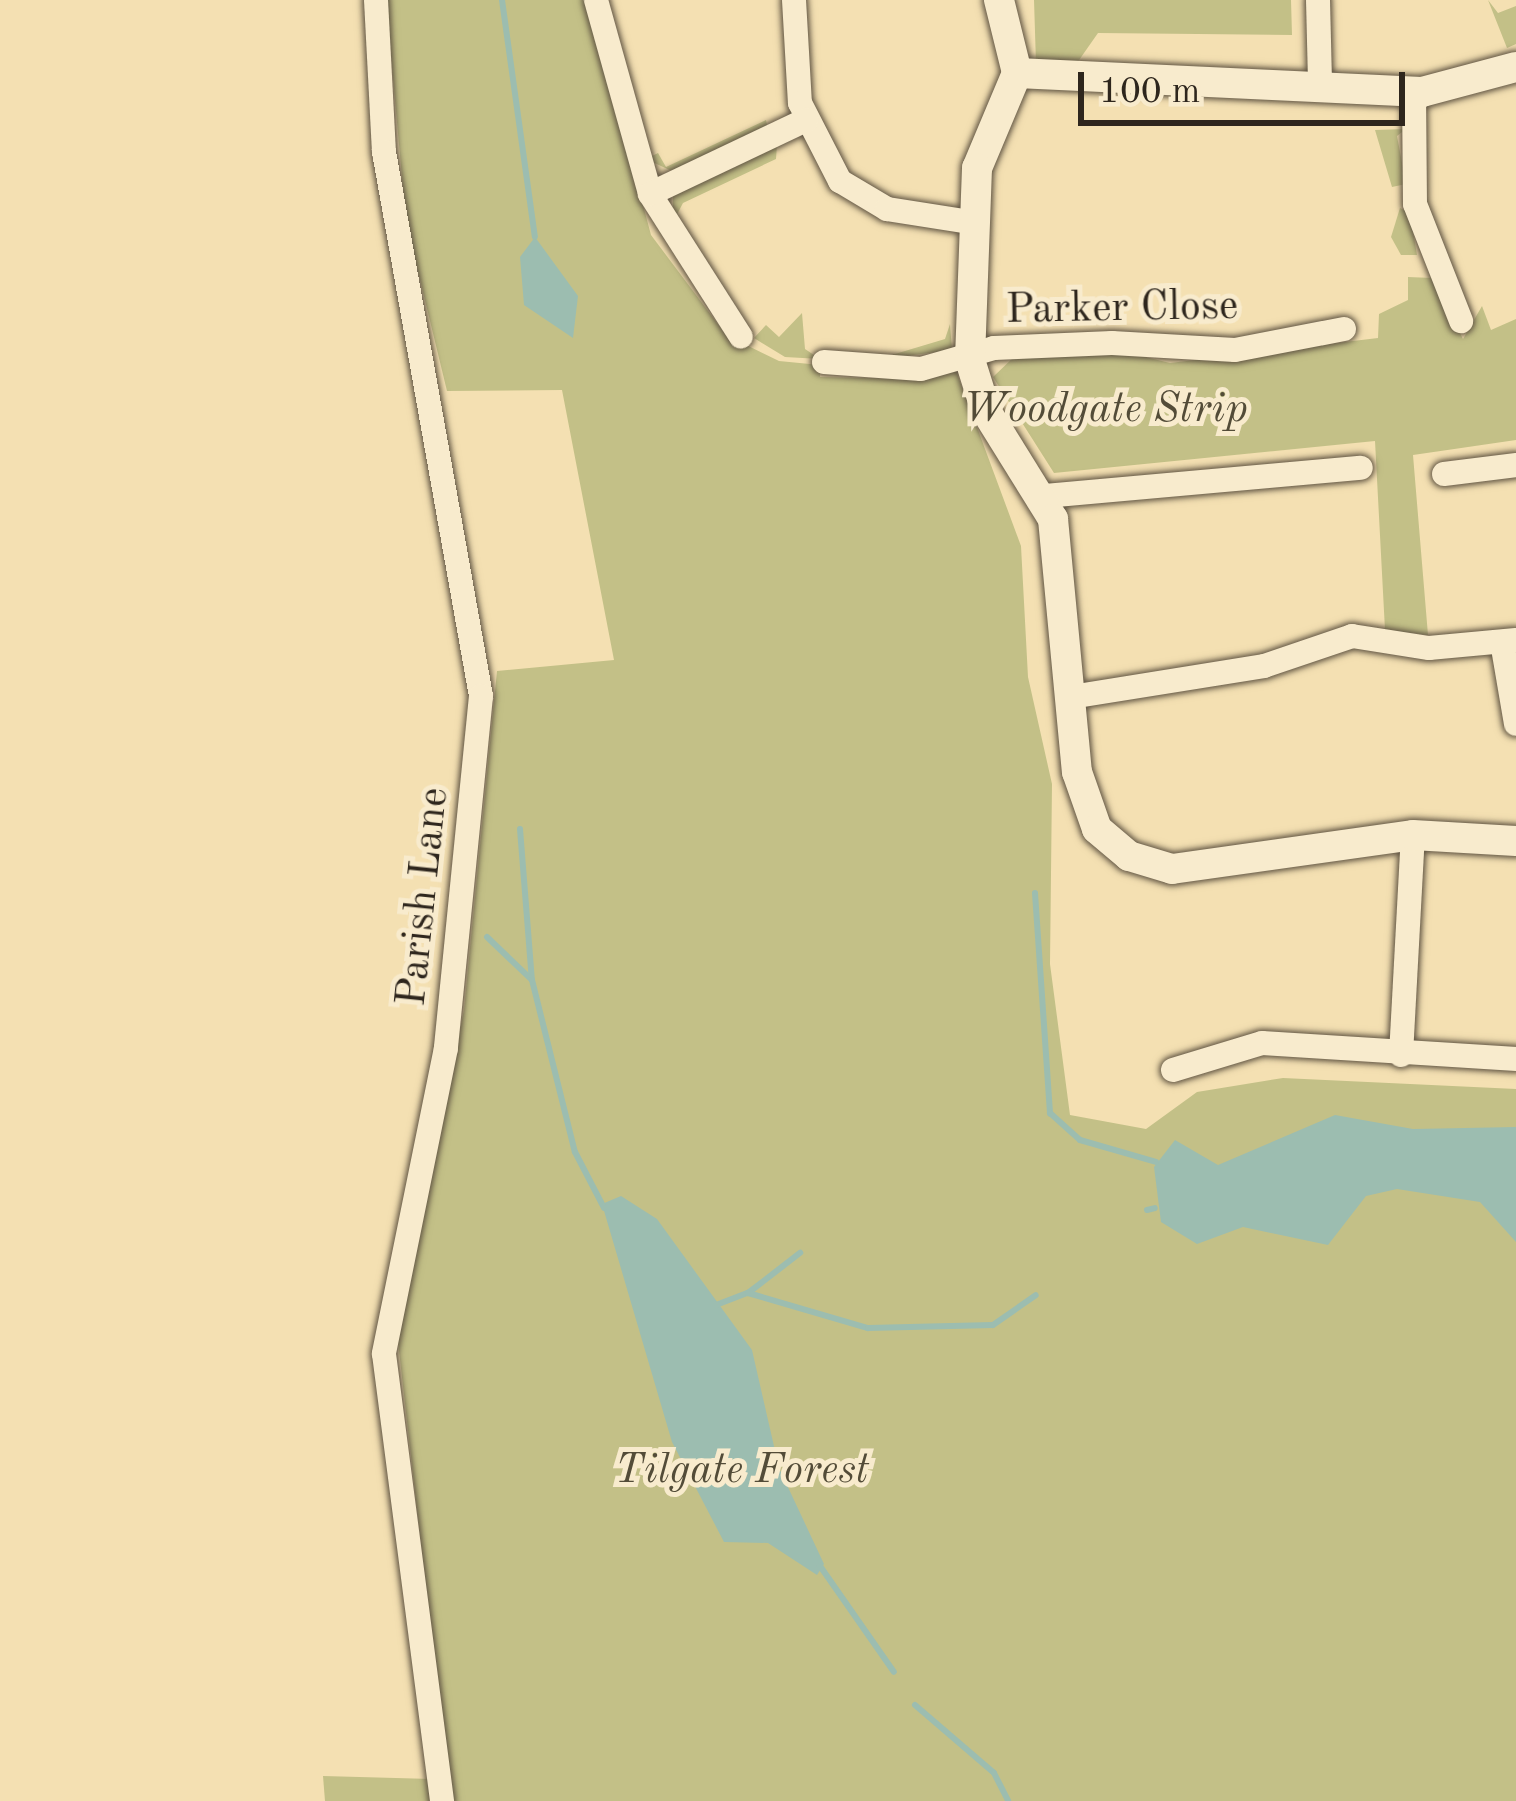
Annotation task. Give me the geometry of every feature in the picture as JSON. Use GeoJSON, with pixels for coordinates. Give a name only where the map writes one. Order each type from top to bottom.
{"type":"FeatureCollection","features":[{"type":"Feature","properties":{"kind":"street","name":"Parish Lane"},"geometry":{"type":"LineString","coordinates":[[376,0],[384,152],[481,695],[446,1048],[384,1354],[442,1801]]}},
{"type":"Feature","properties":{"kind":"street"},"geometry":{"type":"LineString","coordinates":[[596,0],[650,194],[741,337]]}},
{"type":"Feature","properties":{"kind":"street"},"geometry":{"type":"LineString","coordinates":[[794,0],[806,120],[850,191],[903,214],[970,222]]}},
{"type":"Feature","properties":{"kind":"street"},"geometry":{"type":"LineString","coordinates":[[999,0],[1018,73],[985,138],[970,222],[970,352],[986,411],[1045,496],[1086,809],[1112,844],[1146,864],[1420,835],[1516,842]]}},
{"type":"Feature","properties":{"kind":"street"},"geometry":{"type":"LineString","coordinates":[[1318,0],[1320,83]]}},
{"type":"Feature","properties":{"kind":"street"},"geometry":{"type":"LineString","coordinates":[[1018,73],[1320,83],[1414,91],[1516,68]]}},
{"type":"Feature","properties":{"kind":"street"},"geometry":{"type":"LineString","coordinates":[[1414,91],[1415,204],[1461,321]]}},
{"type":"Feature","properties":{"kind":"street"},"geometry":{"type":"LineString","coordinates":[[650,194],[806,120]]}},
{"type":"Feature","properties":{"kind":"street","name":"Parker Close"},"geometry":{"type":"LineString","coordinates":[[824,362],[921,369],[970,352],[1235,350],[1344,329]]}},
{"type":"Feature","properties":{"kind":"street"},"geometry":{"type":"LineString","coordinates":[[1444,474],[1516,465]]}},
{"type":"Feature","properties":{"kind":"street"},"geometry":{"type":"LineString","coordinates":[[1045,496],[1361,468]]}},
{"type":"Feature","properties":{"kind":"street"},"geometry":{"type":"LineString","coordinates":[[1071,697],[1264,666],[1352,636],[1509,642],[1516,724]]}},
{"type":"Feature","properties":{"kind":"street"},"geometry":{"type":"LineString","coordinates":[[1401,1055],[1420,835]]}},
{"type":"Feature","properties":{"kind":"street"},"geometry":{"type":"LineString","coordinates":[[1172,1070],[1262,1042],[1401,1055],[1516,1059]]}},
{"type":"Feature","properties":{"kind":"green space","name":"Tilgate Forest"},"geometry":{"type":"Polygon","coordinates":[[[386,0],[588,0],[651,235],[726,335],[779,361],[820,365],[820,377],[920,379],[955,368],[1021,546],[1028,677],[1052,784],[1050,964],[1070,1115],[1146,1129],[1197,1092],[1283,1078],[1516,1089],[1516,1801],[450,1801],[397,1333],[464,1010],[497,671],[614,660],[562,390],[447,391],[406,222],[386,0]]]}},
{"type":"Feature","properties":{"kind":"green space"},"geometry":{"type":"Polygon","coordinates":[[[1034,0],[1291,0],[1292,35],[1098,33],[1077,63],[1036,64],[1034,0]]]}},
{"type":"Feature","properties":{"kind":"green space"},"geometry":{"type":"Polygon","coordinates":[[[1488,0],[1498,13],[1516,6],[1516,44],[1507,48],[1488,0]]]}},
{"type":"Feature","properties":{"kind":"green space"},"geometry":{"type":"Polygon","coordinates":[[[766,120],[768,130],[676,173],[646,159],[658,153],[666,167],[766,120]]]}},
{"type":"Feature","properties":{"kind":"green space"},"geometry":{"type":"Polygon","coordinates":[[[1406,129],[1397,136],[1406,184],[1392,187],[1375,130],[1406,129]]]}},
{"type":"Feature","properties":{"kind":"green space"},"geometry":{"type":"Polygon","coordinates":[[[777,145],[776,159],[683,203],[673,222],[673,194],[777,145]]]}},
{"type":"Feature","properties":{"kind":"green space"},"geometry":{"type":"Polygon","coordinates":[[[1400,208],[1410,213],[1417,255],[1401,255],[1391,237],[1400,208]]]}},
{"type":"Feature","properties":{"kind":"green space","name":"Woodgate Strip"},"geometry":{"type":"Polygon","coordinates":[[[1408,277],[1432,278],[1463,339],[1482,306],[1491,330],[1516,319],[1516,440],[1413,455],[1428,635],[1385,630],[1375,441],[1054,473],[993,377],[1016,355],[1125,352],[1170,363],[1378,338],[1379,314],[1408,300],[1408,277]]]}},
{"type":"Feature","properties":{"kind":"green space"},"geometry":{"type":"Polygon","coordinates":[[[802,313],[805,349],[820,359],[785,357],[754,338],[766,325],[779,337],[802,313]]]}},
{"type":"Feature","properties":{"kind":"green space"},"geometry":{"type":"Polygon","coordinates":[[[950,324],[952,350],[875,360],[945,339],[950,324]]]}},
{"type":"Feature","properties":{"kind":"green space"},"geometry":{"type":"Polygon","coordinates":[[[323,1776],[432,1779],[433,1801],[325,1801],[323,1776]]]}},
{"type":"Feature","properties":{"kind":"shaded area"},"geometry":{"type":"Polygon","coordinates":[[[535,237],[578,296],[573,338],[524,305],[520,257],[535,237]]]}},
{"type":"Feature","properties":{"kind":"shaded area"},"geometry":{"type":"Polygon","coordinates":[[[1335,1115],[1413,1129],[1516,1127],[1516,1242],[1480,1202],[1397,1189],[1366,1196],[1328,1245],[1243,1227],[1197,1244],[1161,1222],[1154,1167],[1175,1140],[1218,1165],[1335,1115]]]}},
{"type":"Feature","properties":{"kind":"shaded area"},"geometry":{"type":"Polygon","coordinates":[[[621,1196],[657,1219],[752,1350],[779,1468],[824,1564],[817,1575],[768,1543],[724,1542],[672,1442],[602,1204],[621,1196]]]}},
{"type":"Feature","properties":{"kind":"waterway"},"geometry":{"type":"LineString","coordinates":[[502,0],[535,237]]}},
{"type":"Feature","properties":{"kind":"waterway"},"geometry":{"type":"LineString","coordinates":[[520,829],[532,980]]}},
{"type":"Feature","properties":{"kind":"waterway"},"geometry":{"type":"LineString","coordinates":[[1035,893],[1050,1113],[1080,1140],[1156,1162]]}},
{"type":"Feature","properties":{"kind":"waterway"},"geometry":{"type":"LineString","coordinates":[[487,937],[532,980],[575,1152],[604,1208]]}},
{"type":"Feature","properties":{"kind":"waterway"},"geometry":{"type":"LineString","coordinates":[[1147,1210],[1155,1208]]}},
{"type":"Feature","properties":{"kind":"waterway"},"geometry":{"type":"LineString","coordinates":[[748,1293],[800,1253]]}},
{"type":"Feature","properties":{"kind":"waterway"},"geometry":{"type":"LineString","coordinates":[[716,1305],[748,1293],[868,1328],[993,1325],[1036,1295]]}},
{"type":"Feature","properties":{"kind":"waterway"},"geometry":{"type":"LineString","coordinates":[[820,1566],[894,1672]]}},
{"type":"Feature","properties":{"kind":"waterway"},"geometry":{"type":"LineString","coordinates":[[915,1705],[994,1773],[1008,1801]]}}]}
